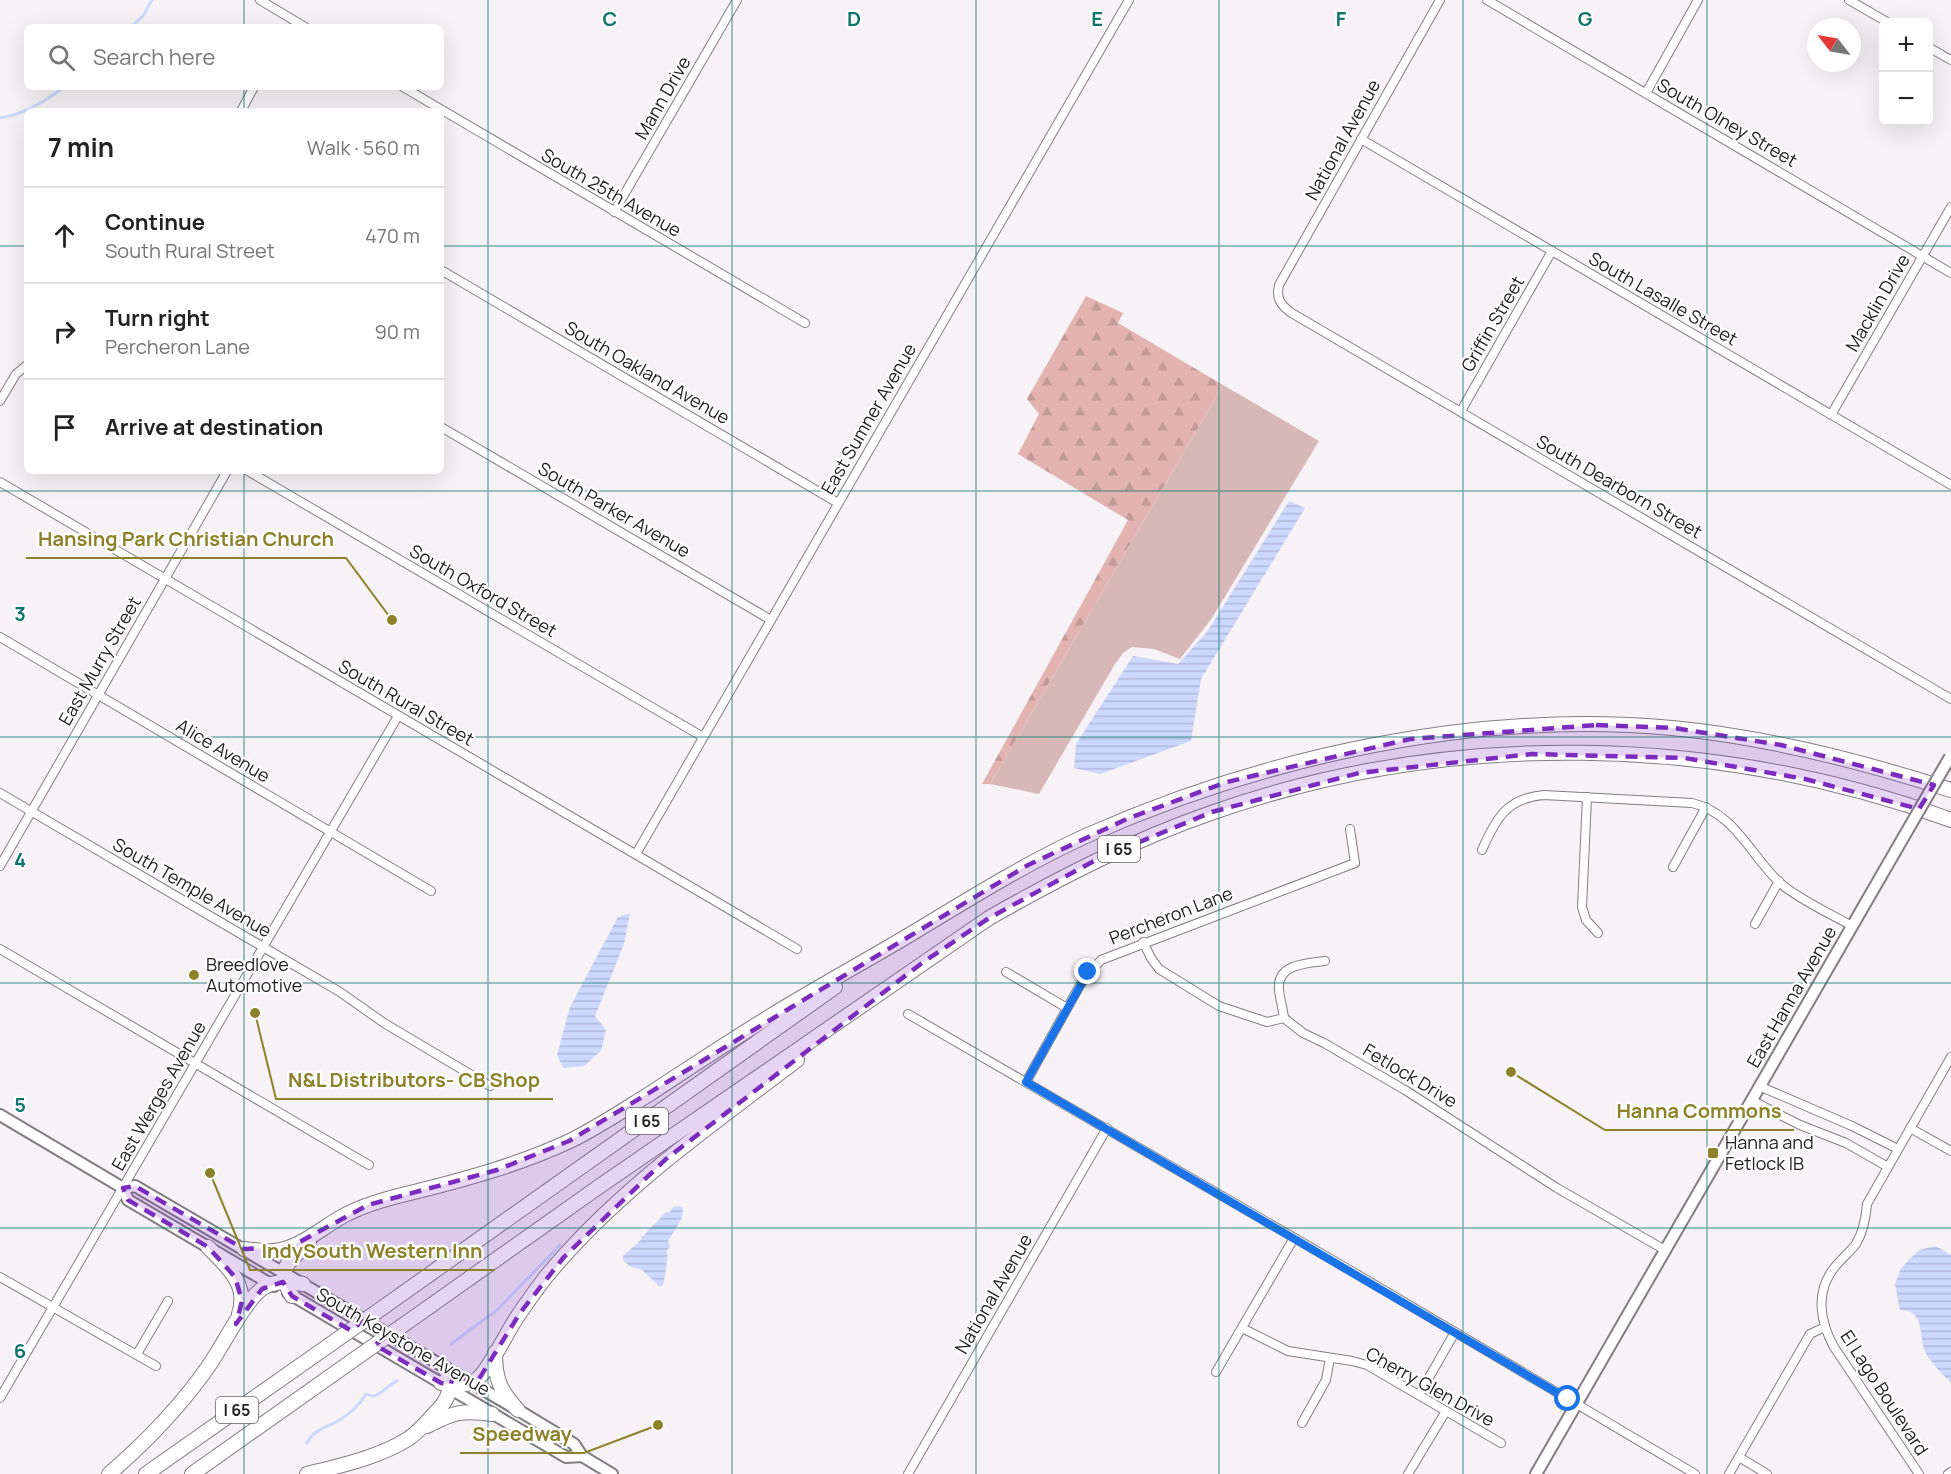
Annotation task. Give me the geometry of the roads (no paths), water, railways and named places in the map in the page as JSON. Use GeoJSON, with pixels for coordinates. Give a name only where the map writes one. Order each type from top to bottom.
{"type":"FeatureCollection","features":[{"type":"Feature","properties":{"kind":"highway","name":"I 65"},"geometry":{"type":"LineString","coordinates":[[146,1474],[908,935],[1028,865],[1087,836],[1155,807],[1283,766],[1410,739],[1485,730],[1596,725],[1674,728],[1797,749],[1884,770],[1949,790]]}},
{"type":"Feature","properties":{"kind":"highway","name":"I 65"},"geometry":{"type":"LineString","coordinates":[[192,1474],[600,1186],[982,923],[1037,890],[1102,857],[1166,829],[1212,812],[1285,790],[1344,776],[1418,763],[1547,753],[1600,753],[1685,758],[1773,772],[1837,786],[1951,820]]}},
{"type":"Feature","properties":{"kind":"highway"},"geometry":{"type":"LineString","coordinates":[[244,1249],[281,1250],[303,1241],[342,1216],[368,1205],[481,1175],[569,1141],[609,1119],[788,1006],[908,935]]}},
{"type":"Feature","properties":{"kind":"highway"},"geometry":{"type":"LineString","coordinates":[[447,1385],[465,1385],[479,1379],[520,1313],[544,1280],[590,1228],[628,1191],[666,1159],[922,963]]}},
{"type":"Feature","properties":{"kind":"highway"},"geometry":{"type":"LineString","coordinates":[[280,1280],[288,1262],[308,1245],[318,1231]]}},
{"type":"Feature","properties":{"kind":"highway"},"geometry":{"type":"LineString","coordinates":[[208,1247],[239,1282],[242,1301],[236,1324]]}},
{"type":"Feature","properties":{"kind":"highway"},"geometry":{"type":"LineString","coordinates":[[280,1280],[292,1296]]}},
{"type":"Feature","properties":{"kind":"highway"},"geometry":{"type":"LineString","coordinates":[[109,1474],[145,1441],[179,1404],[209,1366],[255,1295],[280,1280],[303,1284]]}},
{"type":"Feature","properties":{"kind":"highway"},"geometry":{"type":"LineString","coordinates":[[495,1353],[495,1370],[505,1396],[518,1410]]}},
{"type":"Feature","properties":{"kind":"highway"},"geometry":{"type":"LineString","coordinates":[[420,1429],[443,1404],[450,1375],[446,1368]]}},
{"type":"Feature","properties":{"kind":"highway"},"geometry":{"type":"LineString","coordinates":[[307,1474],[368,1458],[390,1448],[420,1429],[465,1411],[492,1414]]}},
{"type":"Feature","properties":{"kind":"main road","name":"East Hanna Avenue"},"geometry":{"type":"LineString","coordinates":[[1536,1474],[1950,756]]}},
{"type":"Feature","properties":{"kind":"main road"},"geometry":{"type":"LineString","coordinates":[[0,1115],[123,1188],[128,1200],[208,1247],[280,1280]]}},
{"type":"Feature","properties":{"kind":"main road"},"geometry":{"type":"LineString","coordinates":[[123,1188],[135,1186],[244,1249],[280,1280]]}},
{"type":"Feature","properties":{"kind":"main road","name":"South Keystone Avenue"},"geometry":{"type":"LineString","coordinates":[[303,1284],[574,1444],[582,1456],[612,1474]]}},
{"type":"Feature","properties":{"kind":"main road","name":"South Keystone Avenue"},"geometry":{"type":"LineString","coordinates":[[292,1296],[566,1457],[582,1456]]}},
{"type":"Feature","properties":{"kind":"street"},"geometry":{"type":"LineString","coordinates":[[260,0],[291,23]]}},
{"type":"Feature","properties":{"kind":"street","name":"Mann Drive"},"geometry":{"type":"LineString","coordinates":[[614,212],[737,0]]}},
{"type":"Feature","properties":{"kind":"street","name":"East Sumner Avenue"},"geometry":{"type":"LineString","coordinates":[[636,854],[1129,0]]}},
{"type":"Feature","properties":{"kind":"street","name":"National Avenue"},"geometry":{"type":"LineString","coordinates":[[1277,296],[1279,285],[1440,0]]}},
{"type":"Feature","properties":{"kind":"street","name":"South Olney Street"},"geometry":{"type":"LineString","coordinates":[[1487,0],[1951,273]]}},
{"type":"Feature","properties":{"kind":"street"},"geometry":{"type":"LineString","coordinates":[[1646,93],[1698,0]]}},
{"type":"Feature","properties":{"kind":"street"},"geometry":{"type":"LineString","coordinates":[[1849,0],[1880,18]]}},
{"type":"Feature","properties":{"kind":"street"},"geometry":{"type":"LineString","coordinates":[[1933,49],[1951,60]]}},
{"type":"Feature","properties":{"kind":"street"},"geometry":{"type":"LineString","coordinates":[[242,108],[252,90]]}},
{"type":"Feature","properties":{"kind":"street","name":"South 25th Avenue"},"geometry":{"type":"LineString","coordinates":[[408,90],[434,108]]}},
{"type":"Feature","properties":{"kind":"street","name":"South 25th Avenue"},"geometry":{"type":"LineString","coordinates":[[444,114],[805,323]]}},
{"type":"Feature","properties":{"kind":"street","name":"South Lasalle Street"},"geometry":{"type":"LineString","coordinates":[[1361,139],[1951,485]]}},
{"type":"Feature","properties":{"kind":"street","name":"Macklin Drive"},"geometry":{"type":"LineString","coordinates":[[1831,415],[1951,207]]}},
{"type":"Feature","properties":{"kind":"street","name":"Griffin Street"},"geometry":{"type":"LineString","coordinates":[[1461,411],[1552,251]]}},
{"type":"Feature","properties":{"kind":"street","name":"South Oakland Avenue"},"geometry":{"type":"LineString","coordinates":[[444,272],[838,503]]}},
{"type":"Feature","properties":{"kind":"street","name":"South Dearborn Street"},"geometry":{"type":"LineString","coordinates":[[1277,296],[1281,304],[1290,312],[1951,699]]}},
{"type":"Feature","properties":{"kind":"street"},"geometry":{"type":"LineString","coordinates":[[0,401],[16,374],[24,367]]}},
{"type":"Feature","properties":{"kind":"street","name":"South Parker Avenue"},"geometry":{"type":"LineString","coordinates":[[444,429],[771,620]]}},
{"type":"Feature","properties":{"kind":"street","name":"East Murry Street"},"geometry":{"type":"LineString","coordinates":[[0,866],[225,474]]}},
{"type":"Feature","properties":{"kind":"street","name":"South Oxford Street"},"geometry":{"type":"LineString","coordinates":[[253,474],[703,737]]}},
{"type":"Feature","properties":{"kind":"street","name":"South Rural Street"},"geometry":{"type":"LineString","coordinates":[[0,482],[797,949]]}},
{"type":"Feature","properties":{"kind":"street","name":"Alice Avenue"},"geometry":{"type":"LineString","coordinates":[[0,638],[431,891]]}},
{"type":"Feature","properties":{"kind":"street","name":"East Werges Avenue"},"geometry":{"type":"LineString","coordinates":[[0,1398],[398,716]]}},
{"type":"Feature","properties":{"kind":"street","name":"South Temple Avenue"},"geometry":{"type":"LineString","coordinates":[[0,793],[340,992],[384,1023],[490,1086]]}},
{"type":"Feature","properties":{"kind":"street"},"geometry":{"type":"LineString","coordinates":[[1482,850],[1500,815],[1520,800],[1544,795],[1684,802],[1706,807],[1718,814],[1734,827],[1779,881],[1790,890],[1852,926]]}},
{"type":"Feature","properties":{"kind":"street"},"geometry":{"type":"LineString","coordinates":[[1587,797],[1582,908],[1586,920],[1598,933]]}},
{"type":"Feature","properties":{"kind":"street"},"geometry":{"type":"LineString","coordinates":[[1673,867],[1706,807]]}},
{"type":"Feature","properties":{"kind":"street","name":"Percheron Lane"},"geometry":{"type":"LineString","coordinates":[[1026,1082],[1083,980],[1101,960],[1143,942],[1355,863],[1350,828]]}},
{"type":"Feature","properties":{"kind":"street"},"geometry":{"type":"LineString","coordinates":[[1755,924],[1779,881]]}},
{"type":"Feature","properties":{"kind":"street"},"geometry":{"type":"LineString","coordinates":[[1143,942],[1150,958],[1160,969],[1219,1006],[1266,1022],[1284,1018],[1279,989],[1284,973],[1293,966],[1325,961]]}},
{"type":"Feature","properties":{"kind":"street"},"geometry":{"type":"LineString","coordinates":[[0,949],[369,1165]]}},
{"type":"Feature","properties":{"kind":"street"},"geometry":{"type":"LineString","coordinates":[[1006,972],[1066,1008]]}},
{"type":"Feature","properties":{"kind":"street"},"geometry":{"type":"LineString","coordinates":[[908,1014],[1107,1128],[1695,1474]]}},
{"type":"Feature","properties":{"kind":"street","name":"Fetlock Drive"},"geometry":{"type":"LineString","coordinates":[[1284,1018],[1303,1033],[1415,1096],[1557,1188],[1665,1250]]}},
{"type":"Feature","properties":{"kind":"street"},"geometry":{"type":"LineString","coordinates":[[1729,1474],[1810,1334],[1825,1327],[1821,1309],[1824,1284],[1857,1241],[1864,1225],[1867,1203],[1951,1058]]}},
{"type":"Feature","properties":{"kind":"street"},"geometry":{"type":"LineString","coordinates":[[1759,1086],[1852,1126],[1898,1149]]}},
{"type":"Feature","properties":{"kind":"street"},"geometry":{"type":"LineString","coordinates":[[1751,1100],[1800,1125],[1846,1143],[1888,1167]]}},
{"type":"Feature","properties":{"kind":"street","name":"National Avenue"},"geometry":{"type":"LineString","coordinates":[[908,1474],[1107,1128]]}},
{"type":"Feature","properties":{"kind":"street"},"geometry":{"type":"LineString","coordinates":[[1910,1128],[1951,1151]]}},
{"type":"Feature","properties":{"kind":"street"},"geometry":{"type":"LineString","coordinates":[[1216,1372],[1294,1238]]}},
{"type":"Feature","properties":{"kind":"street"},"geometry":{"type":"LineString","coordinates":[[0,1277],[156,1366]]}},
{"type":"Feature","properties":{"kind":"street"},"geometry":{"type":"LineString","coordinates":[[136,1354],[168,1300]]}},
{"type":"Feature","properties":{"kind":"street","name":"El Lago Boulevard"},"geometry":{"type":"LineString","coordinates":[[1825,1327],[1834,1347],[1919,1474]]}},
{"type":"Feature","properties":{"kind":"street","name":"Cherry Glen Drive"},"geometry":{"type":"LineString","coordinates":[[1242,1328],[1282,1349],[1363,1363],[1501,1443]]}},
{"type":"Feature","properties":{"kind":"street"},"geometry":{"type":"LineString","coordinates":[[1419,1395],[1455,1332]]}},
{"type":"Feature","properties":{"kind":"street"},"geometry":{"type":"LineString","coordinates":[[1302,1423],[1326,1380],[1330,1358]]}},
{"type":"Feature","properties":{"kind":"street"},"geometry":{"type":"LineString","coordinates":[[1408,1474],[1446,1411]]}},
{"type":"Feature","properties":{"kind":"street"},"geometry":{"type":"LineString","coordinates":[[1739,1457],[1767,1474]]}},
{"type":"Feature","properties":{"kind":"water"},"geometry":{"type":"Polygon","coordinates":[[[1289,501],[1305,508],[1201,679],[1191,741],[1100,774],[1074,768],[1076,744],[1133,656],[1178,664],[1207,632],[1289,501]]]}},
{"type":"Feature","properties":{"kind":"water"},"geometry":{"type":"Polygon","coordinates":[[[630,913],[624,944],[595,1016],[606,1030],[601,1051],[584,1066],[563,1068],[557,1055],[570,1007],[618,917],[630,913]]]}},
{"type":"Feature","properties":{"kind":"water"},"geometry":{"type":"Polygon","coordinates":[[[673,1207],[683,1208],[682,1217],[668,1241],[670,1247],[667,1250],[664,1281],[663,1285],[659,1286],[642,1270],[629,1266],[623,1260],[623,1256],[642,1239],[641,1236],[644,1236],[664,1213],[670,1212],[673,1207]]]}},
{"type":"Feature","properties":{"kind":"water"},"geometry":{"type":"Polygon","coordinates":[[[1936,1246],[1951,1255],[1951,1383],[1926,1354],[1917,1318],[1908,1311],[1900,1310],[1895,1284],[1901,1268],[1919,1250],[1936,1246]]]}},
{"type":"Feature","properties":{"kind":"waterway"},"geometry":{"type":"LineString","coordinates":[[134,24],[143,16],[152,0]]}},
{"type":"Feature","properties":{"kind":"waterway"},"geometry":{"type":"LineString","coordinates":[[30,108],[60,90]]}},
{"type":"Feature","properties":{"kind":"waterway"},"geometry":{"type":"LineString","coordinates":[[0,118],[24,111]]}},
{"type":"Feature","properties":{"kind":"waterway"},"geometry":{"type":"LineString","coordinates":[[451,1344],[497,1310],[560,1245]]}},
{"type":"Feature","properties":{"kind":"waterway"},"geometry":{"type":"LineString","coordinates":[[307,1443],[317,1432],[350,1413],[366,1394],[371,1396],[379,1394],[397,1381]]}},
{"type":"Feature","properties":{"kind":"place","name":"Hansing Park Christian Church"},"geometry":{"type":"Point","coordinates":[392,620]}},
{"type":"Feature","properties":{"kind":"place","name":"Breedlove Automotive"},"geometry":{"type":"Point","coordinates":[194,975]}},
{"type":"Feature","properties":{"kind":"place","name":"N&L Distributors- CB Shop"},"geometry":{"type":"Point","coordinates":[255,1013]}},
{"type":"Feature","properties":{"kind":"place","name":"Hanna Commons"},"geometry":{"type":"Point","coordinates":[1511,1072]}},
{"type":"Feature","properties":{"kind":"place","name":"Hanna and Fetlock IB"},"geometry":{"type":"Point","coordinates":[1713,1153]}},
{"type":"Feature","properties":{"kind":"place","name":"IndySouth Western Inn"},"geometry":{"type":"Point","coordinates":[210,1173]}},
{"type":"Feature","properties":{"kind":"place","name":"Speedway"},"geometry":{"type":"Point","coordinates":[658,1425]}}]}
